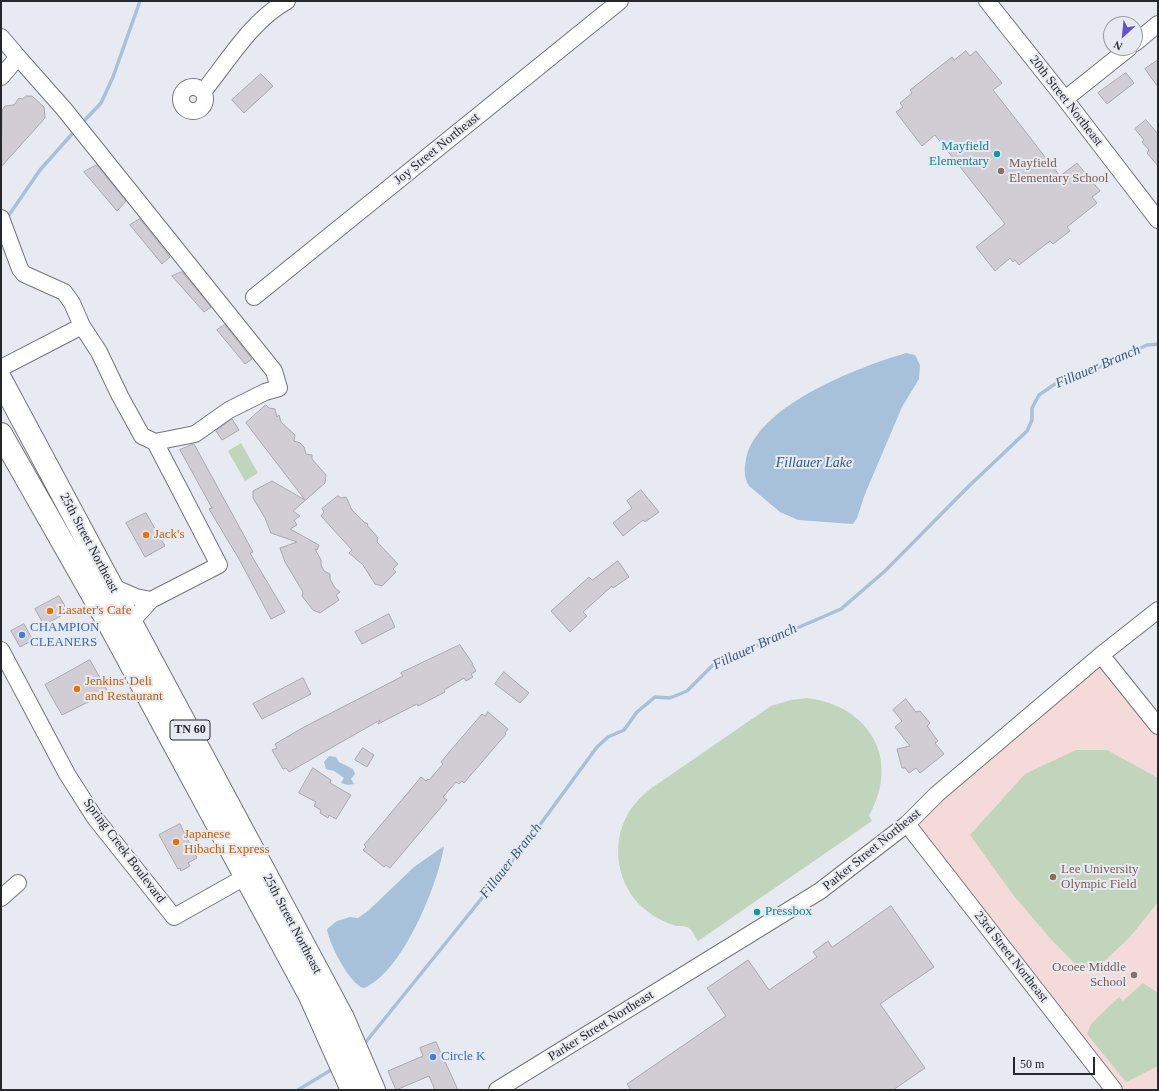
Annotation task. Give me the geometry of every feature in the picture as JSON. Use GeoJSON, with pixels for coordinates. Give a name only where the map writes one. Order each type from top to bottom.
{"type":"FeatureCollection","features":[{"type":"Feature","properties":{"kind":"highway","name":"25th Street Northeast"},"geometry":{"type":"LineString","coordinates":[[1,380],[343,1018],[374,1090]]}},
{"type":"Feature","properties":{"kind":"highway","name":"25th Street Northeast"},"geometry":{"type":"LineString","coordinates":[[1,434],[108,622],[310,996],[352,1090]]}},
{"type":"Feature","properties":{"kind":"street"},"geometry":{"type":"LineString","coordinates":[[203,92],[251,32],[279,6],[288,1]]}},
{"type":"Feature","properties":{"kind":"street","name":"Joy Street Northeast"},"geometry":{"type":"LineString","coordinates":[[254,297],[620,1]]}},
{"type":"Feature","properties":{"kind":"street","name":"20th Street Northeast"},"geometry":{"type":"LineString","coordinates":[[987,1],[1158,220]]}},
{"type":"Feature","properties":{"kind":"street"},"geometry":{"type":"LineString","coordinates":[[1143,36],[1158,24]]}},
{"type":"Feature","properties":{"kind":"street"},"geometry":{"type":"LineString","coordinates":[[1,37],[69,115],[274,371],[279,388],[266,392],[229,410],[194,434],[155,442],[142,436],[120,396],[99,352],[82,326],[72,303],[64,292],[24,274],[20,269],[1,218]]}},
{"type":"Feature","properties":{"kind":"street"},"geometry":{"type":"LineString","coordinates":[[1065,99],[1119,56]]}},
{"type":"Feature","properties":{"kind":"street"},"geometry":{"type":"LineString","coordinates":[[1,77],[18,57]]}},
{"type":"Feature","properties":{"kind":"street"},"geometry":{"type":"LineString","coordinates":[[1,368],[82,326]]}},
{"type":"Feature","properties":{"kind":"street"},"geometry":{"type":"LineString","coordinates":[[131,622],[151,600],[219,565],[155,442]]}},
{"type":"Feature","properties":{"kind":"street"},"geometry":{"type":"LineString","coordinates":[[113,587],[136,597],[151,600]]}},
{"type":"Feature","properties":{"kind":"street","name":"Parker Street Northeast"},"geometry":{"type":"LineString","coordinates":[[497,1090],[820,891],[907,824],[937,794],[1101,655],[1158,610]]}},
{"type":"Feature","properties":{"kind":"street","name":"Spring Creek Boulevard"},"geometry":{"type":"LineString","coordinates":[[1,650],[67,774],[96,818],[174,917],[245,877]]}},
{"type":"Feature","properties":{"kind":"street"},"geometry":{"type":"LineString","coordinates":[[1101,655],[1158,726]]}},
{"type":"Feature","properties":{"kind":"street","name":"23rd Street Northeast"},"geometry":{"type":"LineString","coordinates":[[907,824],[1114,1090]]}},
{"type":"Feature","properties":{"kind":"street"},"geometry":{"type":"LineString","coordinates":[[1,898],[18,882]]}},
{"type":"Feature","properties":{"kind":"shaded area","name":"Lee University Olympic Field"},"geometry":{"type":"Polygon","coordinates":[[[1101,655],[1158,726],[1158,1090],[1114,1090],[907,824],[1101,655]]]}},
{"type":"Feature","properties":{"kind":"green space"},"geometry":{"type":"Polygon","coordinates":[[[241,443],[258,473],[245,481],[228,451],[241,443]]]}},
{"type":"Feature","properties":{"kind":"green space"},"geometry":{"type":"Polygon","coordinates":[[[807,698],[829,703],[848,712],[863,724],[874,739],[880,756],[882,775],[878,795],[869,816],[872,821],[698,941],[689,928],[685,926],[677,926],[650,914],[630,893],[624,882],[618,858],[620,834],[626,817],[633,807],[640,798],[653,787],[771,706],[791,700],[807,698]]]}},
{"type":"Feature","properties":{"kind":"green space"},"geometry":{"type":"Polygon","coordinates":[[[1076,750],[1107,750],[1158,778],[1158,902],[1130,937],[1097,968],[1079,968],[1048,936],[1014,896],[970,835],[1025,774],[1076,750]]]}},
{"type":"Feature","properties":{"kind":"green space"},"geometry":{"type":"Polygon","coordinates":[[[1143,983],[1158,993],[1158,1066],[1126,1082],[1087,1034],[1091,1024],[1119,997],[1123,1001],[1143,983]]]}},
{"type":"Feature","properties":{"kind":"water","name":"Fillauer Lake"},"geometry":{"type":"Polygon","coordinates":[[[906,353],[915,355],[920,365],[919,379],[902,407],[865,494],[857,518],[853,524],[798,520],[780,512],[749,486],[746,480],[745,466],[746,459],[754,440],[769,422],[789,405],[838,378],[886,359],[906,353]]]}},
{"type":"Feature","properties":{"kind":"water"},"geometry":{"type":"Polygon","coordinates":[[[329,756],[336,757],[339,762],[353,769],[355,774],[351,779],[354,784],[348,785],[341,783],[344,778],[334,771],[326,769],[324,762],[329,756]]]}},
{"type":"Feature","properties":{"kind":"water"},"geometry":{"type":"Polygon","coordinates":[[[444,846],[434,883],[426,904],[404,947],[392,965],[378,979],[364,988],[358,985],[341,963],[327,929],[337,921],[350,917],[358,918],[368,911],[414,867],[444,846]]]}},
{"type":"Feature","properties":{"kind":"building","name":"Mayfield Elementary"},"geometry":{"type":"Polygon","coordinates":[[[966,51],[970,56],[976,51],[1002,83],[993,90],[1060,176],[1077,163],[1100,191],[1092,197],[1097,203],[1067,227],[1070,231],[1053,244],[1050,241],[1019,265],[1015,260],[1013,262],[1010,258],[995,271],[976,247],[1005,224],[935,135],[922,146],[896,112],[903,107],[900,103],[912,93],[910,90],[952,57],[954,60],[966,51]]]}},
{"type":"Feature","properties":{"kind":"building"},"geometry":{"type":"Polygon","coordinates":[[[1158,60],[1158,87],[1145,69],[1158,60]]]}},
{"type":"Feature","properties":{"kind":"building"},"geometry":{"type":"Polygon","coordinates":[[[1126,73],[1134,83],[1107,104],[1098,93],[1126,73]]]}},
{"type":"Feature","properties":{"kind":"building"},"geometry":{"type":"Polygon","coordinates":[[[261,74],[273,86],[244,113],[232,100],[261,74]]]}},
{"type":"Feature","properties":{"kind":"building"},"geometry":{"type":"Polygon","coordinates":[[[26,96],[32,96],[44,107],[45,118],[1,167],[2,110],[5,106],[14,105],[19,98],[22,99],[26,96]]]}},
{"type":"Feature","properties":{"kind":"building"},"geometry":{"type":"Polygon","coordinates":[[[1146,120],[1158,134],[1158,166],[1147,153],[1149,150],[1142,142],[1144,140],[1135,129],[1146,120]]]}},
{"type":"Feature","properties":{"kind":"building"},"geometry":{"type":"Polygon","coordinates":[[[97,165],[126,201],[117,211],[84,172],[97,165]]]}},
{"type":"Feature","properties":{"kind":"building"},"geometry":{"type":"Polygon","coordinates":[[[140,219],[170,257],[162,264],[130,225],[140,219]]]}},
{"type":"Feature","properties":{"kind":"building"},"geometry":{"type":"Polygon","coordinates":[[[182,272],[211,307],[204,312],[172,276],[182,272]]]}},
{"type":"Feature","properties":{"kind":"building"},"geometry":{"type":"Polygon","coordinates":[[[225,325],[252,359],[245,364],[217,330],[225,325]]]}},
{"type":"Feature","properties":{"kind":"building"},"geometry":{"type":"Polygon","coordinates":[[[266,405],[269,408],[275,409],[277,417],[279,415],[281,422],[295,435],[294,441],[300,443],[304,447],[306,454],[312,455],[312,459],[326,475],[325,483],[293,511],[300,516],[294,520],[297,525],[290,529],[319,545],[317,550],[315,549],[321,560],[321,565],[324,571],[330,574],[330,579],[335,588],[340,592],[336,595],[339,600],[320,613],[313,610],[302,596],[303,592],[285,562],[280,548],[297,542],[271,533],[265,518],[253,498],[253,491],[272,481],[305,500],[246,423],[266,405]]]}},
{"type":"Feature","properties":{"kind":"building"},"geometry":{"type":"Polygon","coordinates":[[[232,419],[239,430],[222,440],[216,431],[232,419]]]}},
{"type":"Feature","properties":{"kind":"building"},"geometry":{"type":"Polygon","coordinates":[[[194,444],[253,552],[250,553],[285,612],[271,619],[239,559],[209,509],[212,508],[180,450],[194,444]]]}},
{"type":"Feature","properties":{"kind":"building"},"geometry":{"type":"Polygon","coordinates":[[[641,490],[659,512],[645,522],[643,520],[623,536],[613,523],[632,508],[627,501],[641,490]]]}},
{"type":"Feature","properties":{"kind":"building"},"geometry":{"type":"Polygon","coordinates":[[[338,496],[341,498],[346,497],[352,510],[368,524],[367,525],[378,538],[377,542],[398,564],[393,569],[396,572],[382,586],[375,584],[363,565],[349,553],[352,550],[321,516],[324,512],[322,509],[338,496]]]}},
{"type":"Feature","properties":{"kind":"building","name":"Jack's"},"geometry":{"type":"Polygon","coordinates":[[[146,513],[165,546],[145,557],[126,523],[146,513]]]}},
{"type":"Feature","properties":{"kind":"building"},"geometry":{"type":"Polygon","coordinates":[[[618,561],[629,577],[613,588],[612,586],[583,612],[587,616],[570,632],[551,611],[589,577],[592,580],[618,561]]]}},
{"type":"Feature","properties":{"kind":"building","name":"Lasater's Cafe"},"geometry":{"type":"Polygon","coordinates":[[[59,596],[65,606],[62,607],[66,613],[44,625],[35,609],[59,596]]]}},
{"type":"Feature","properties":{"kind":"building"},"geometry":{"type":"Polygon","coordinates":[[[389,614],[395,627],[362,644],[355,632],[389,614]]]}},
{"type":"Feature","properties":{"kind":"building","name":"CHAMPION CLEANERS"},"geometry":{"type":"Polygon","coordinates":[[[24,624],[33,640],[20,647],[11,631],[24,624]]]}},
{"type":"Feature","properties":{"kind":"building"},"geometry":{"type":"Polygon","coordinates":[[[460,645],[476,671],[471,674],[473,677],[466,681],[464,678],[444,690],[445,692],[418,706],[417,704],[378,724],[380,720],[289,772],[286,768],[283,769],[272,750],[277,748],[275,744],[304,727],[403,676],[401,673],[460,645]]]}},
{"type":"Feature","properties":{"kind":"building","name":"Jenkins' Deli and Restaurant"},"geometry":{"type":"Polygon","coordinates":[[[90,660],[108,692],[62,715],[45,685],[90,660]]]}},
{"type":"Feature","properties":{"kind":"building"},"geometry":{"type":"Polygon","coordinates":[[[504,672],[529,693],[520,703],[495,684],[504,672]]]}},
{"type":"Feature","properties":{"kind":"building"},"geometry":{"type":"Polygon","coordinates":[[[303,678],[311,694],[262,719],[253,704],[303,678]]]}},
{"type":"Feature","properties":{"kind":"building"},"geometry":{"type":"Polygon","coordinates":[[[906,699],[916,712],[920,711],[930,723],[927,726],[938,741],[935,743],[944,754],[920,773],[916,768],[909,773],[905,768],[902,768],[897,749],[910,746],[895,727],[902,721],[893,710],[906,699]]]}},
{"type":"Feature","properties":{"kind":"building"},"geometry":{"type":"Polygon","coordinates":[[[488,712],[508,729],[505,733],[506,734],[464,783],[462,781],[459,784],[456,782],[443,797],[447,800],[390,868],[386,865],[384,867],[363,850],[366,847],[364,845],[421,777],[426,781],[428,779],[429,780],[443,764],[441,762],[482,714],[485,716],[488,712]]]}},
{"type":"Feature","properties":{"kind":"building"},"geometry":{"type":"Polygon","coordinates":[[[363,748],[374,755],[367,767],[355,760],[363,748]]]}},
{"type":"Feature","properties":{"kind":"building"},"geometry":{"type":"Polygon","coordinates":[[[313,768],[331,780],[330,783],[351,795],[336,819],[329,815],[328,818],[320,813],[321,810],[314,806],[316,802],[299,793],[313,768]]]}},
{"type":"Feature","properties":{"kind":"building","name":"Japanese Hibachi Express"},"geometry":{"type":"Polygon","coordinates":[[[180,824],[197,858],[188,863],[190,866],[181,871],[180,868],[178,869],[159,835],[180,824]]]}},
{"type":"Feature","properties":{"kind":"building"},"geometry":{"type":"Polygon","coordinates":[[[891,906],[934,967],[880,1004],[925,1068],[893,1090],[631,1090],[627,1084],[726,1016],[707,988],[748,960],[769,990],[817,957],[813,952],[828,941],[832,947],[891,906]]]}},
{"type":"Feature","properties":{"kind":"building","name":"Circle K"},"geometry":{"type":"Polygon","coordinates":[[[436,1042],[458,1090],[435,1090],[429,1076],[396,1090],[388,1071],[423,1056],[420,1048],[436,1042]]]}},
{"type":"Feature","properties":{"kind":"waterway"},"geometry":{"type":"LineString","coordinates":[[84,121],[101,103],[113,77],[140,1]]}},
{"type":"Feature","properties":{"kind":"waterway"},"geometry":{"type":"LineString","coordinates":[[9,215],[40,170],[72,134]]}},
{"type":"Feature","properties":{"kind":"waterway","name":"Fillauer Branch"},"geometry":{"type":"LineString","coordinates":[[365,1043],[528,841],[597,747],[608,737],[624,730],[637,712],[655,697],[670,698],[687,691],[714,664],[841,609],[885,571],[968,487],[1027,431],[1032,420],[1032,408],[1039,395],[1058,382],[1095,369],[1147,345],[1158,344]]}},
{"type":"Feature","properties":{"kind":"waterway","name":"Fillauer Branch"},"geometry":{"type":"LineString","coordinates":[[298,1090],[331,1070]]}},
{"type":"Feature","properties":{"kind":"place","name":"Mayfield Elementary"},"geometry":{"type":"Point","coordinates":[997,154]}},
{"type":"Feature","properties":{"kind":"place","name":"Mayfield Elementary School"},"geometry":{"type":"Point","coordinates":[1001,171]}},
{"type":"Feature","properties":{"kind":"place","name":"Jack's"},"geometry":{"type":"Point","coordinates":[146,535]}},
{"type":"Feature","properties":{"kind":"place","name":"Lasater's Cafe"},"geometry":{"type":"Point","coordinates":[50,611]}},
{"type":"Feature","properties":{"kind":"place","name":"CHAMPION CLEANERS"},"geometry":{"type":"Point","coordinates":[22,635]}},
{"type":"Feature","properties":{"kind":"place","name":"Jenkins' Deli and Restaurant"},"geometry":{"type":"Point","coordinates":[77,689]}},
{"type":"Feature","properties":{"kind":"place","name":"Japanese Hibachi Express"},"geometry":{"type":"Point","coordinates":[176,842]}},
{"type":"Feature","properties":{"kind":"place","name":"Lee University Olympic Field"},"geometry":{"type":"Point","coordinates":[1053,877]}},
{"type":"Feature","properties":{"kind":"place","name":"Pressbox"},"geometry":{"type":"Point","coordinates":[757,912]}},
{"type":"Feature","properties":{"kind":"place","name":"Ocoee Middle School"},"geometry":{"type":"Point","coordinates":[1134,975]}},
{"type":"Feature","properties":{"kind":"place","name":"Circle K"},"geometry":{"type":"Point","coordinates":[433,1057]}}]}
